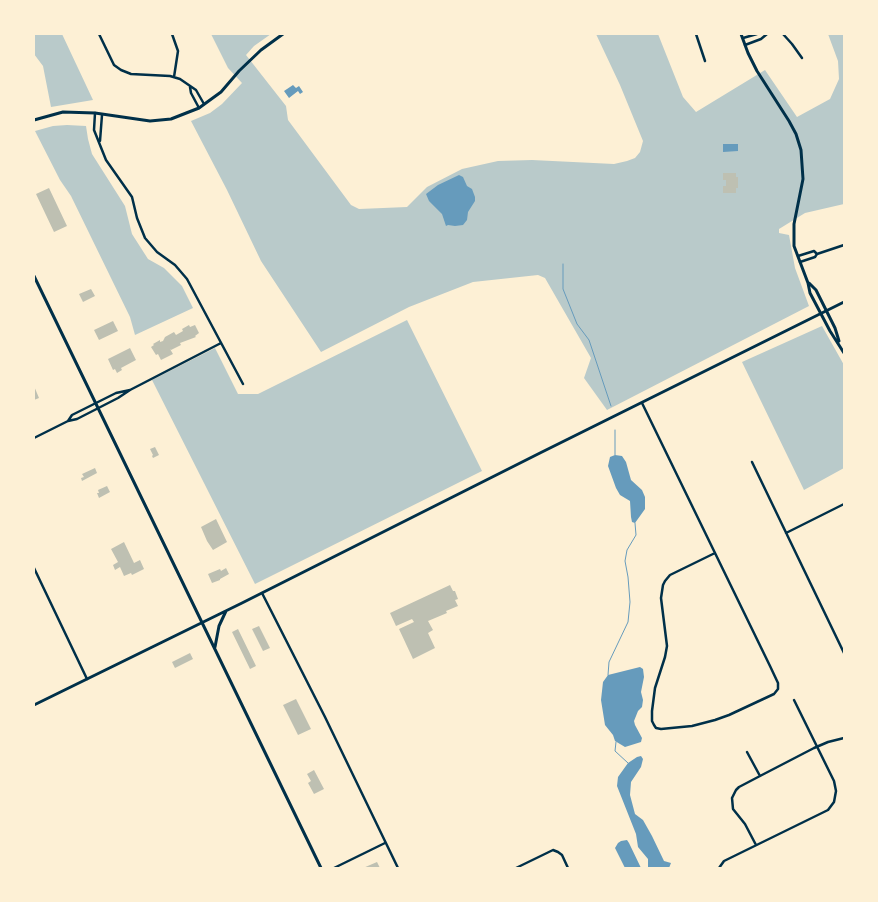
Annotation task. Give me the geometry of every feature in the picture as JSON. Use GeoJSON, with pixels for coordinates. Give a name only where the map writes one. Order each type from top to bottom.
{"type":"FeatureCollection","features":[{"type":"Feature","properties":{"kind":"main road"},"geometry":{"type":"LineString","coordinates":[[34,120],[62,112],[150,121],[171,119],[198,108],[221,92],[261,50],[283,34]]}},
{"type":"Feature","properties":{"kind":"main road"},"geometry":{"type":"LineString","coordinates":[[741,34],[757,71],[796,134],[801,150],[803,179],[794,224],[794,246],[810,293],[830,331],[844,352]]}},
{"type":"Feature","properties":{"kind":"main road"},"geometry":{"type":"LineString","coordinates":[[34,276],[322,868]]}},
{"type":"Feature","properties":{"kind":"main road"},"geometry":{"type":"LineString","coordinates":[[808,283],[816,290],[835,328],[840,345]]}},
{"type":"Feature","properties":{"kind":"main road"},"geometry":{"type":"LineString","coordinates":[[34,705],[844,302]]}},
{"type":"Feature","properties":{"kind":"main road"},"geometry":{"type":"LineString","coordinates":[[215,648],[219,626],[226,611]]}},
{"type":"Feature","properties":{"kind":"street"},"geometry":{"type":"LineString","coordinates":[[99,34],[114,65],[121,70],[131,74],[180,79],[196,90],[204,104]]}},
{"type":"Feature","properties":{"kind":"street"},"geometry":{"type":"LineString","coordinates":[[172,34],[178,50],[174,77]]}},
{"type":"Feature","properties":{"kind":"street"},"geometry":{"type":"LineString","coordinates":[[696,34],[705,61]]}},
{"type":"Feature","properties":{"kind":"street"},"geometry":{"type":"LineString","coordinates":[[743,38],[757,34]]}},
{"type":"Feature","properties":{"kind":"street"},"geometry":{"type":"LineString","coordinates":[[745,45],[761,40],[767,34]]}},
{"type":"Feature","properties":{"kind":"street"},"geometry":{"type":"LineString","coordinates":[[783,34],[802,58]]}},
{"type":"Feature","properties":{"kind":"street"},"geometry":{"type":"LineString","coordinates":[[190,86],[198,108]]}},
{"type":"Feature","properties":{"kind":"street"},"geometry":{"type":"LineString","coordinates":[[95,114],[94,130],[106,160],[132,198],[145,238],[157,252],[175,265],[187,279],[243,384]]}},
{"type":"Feature","properties":{"kind":"street"},"geometry":{"type":"LineString","coordinates":[[99,142],[102,115]]}},
{"type":"Feature","properties":{"kind":"street"},"geometry":{"type":"LineString","coordinates":[[800,262],[844,245]]}},
{"type":"Feature","properties":{"kind":"street"},"geometry":{"type":"LineString","coordinates":[[798,256],[813,251],[817,254]]}},
{"type":"Feature","properties":{"kind":"street"},"geometry":{"type":"LineString","coordinates":[[34,438],[68,421],[77,419],[221,343]]}},
{"type":"Feature","properties":{"kind":"street"},"geometry":{"type":"LineString","coordinates":[[68,421],[72,415],[96,403],[130,390]]}},
{"type":"Feature","properties":{"kind":"street"},"geometry":{"type":"LineString","coordinates":[[642,403],[715,553],[778,683],[778,689],[770,697],[714,720],[692,726],[661,729],[655,727],[652,721],[654,696],[667,646],[661,598],[663,585],[670,575],[715,553]]}},
{"type":"Feature","properties":{"kind":"street"},"geometry":{"type":"LineString","coordinates":[[752,462],[844,653]]}},
{"type":"Feature","properties":{"kind":"street"},"geometry":{"type":"LineString","coordinates":[[786,533],[844,504]]}},
{"type":"Feature","properties":{"kind":"street"},"geometry":{"type":"LineString","coordinates":[[34,568],[88,679]]}},
{"type":"Feature","properties":{"kind":"street"},"geometry":{"type":"LineString","coordinates":[[262,593],[325,717],[398,868]]}},
{"type":"Feature","properties":{"kind":"street"},"geometry":{"type":"LineString","coordinates":[[719,868],[724,861],[828,810],[835,798],[834,781],[794,700]]}},
{"type":"Feature","properties":{"kind":"street"},"geometry":{"type":"LineString","coordinates":[[756,845],[746,824],[733,809],[734,794],[739,787],[828,742],[844,738]]}},
{"type":"Feature","properties":{"kind":"street"},"geometry":{"type":"LineString","coordinates":[[747,752],[760,776]]}},
{"type":"Feature","properties":{"kind":"street"},"geometry":{"type":"LineString","coordinates":[[334,868],[385,843]]}},
{"type":"Feature","properties":{"kind":"street"},"geometry":{"type":"LineString","coordinates":[[516,868],[553,850],[562,856],[568,868]]}},
{"type":"Feature","properties":{"kind":"shaded area"},"geometry":{"type":"Polygon","coordinates":[[[34,34],[62,34],[93,100],[51,107],[43,66],[34,54],[34,34]]]}},
{"type":"Feature","properties":{"kind":"shaded area"},"geometry":{"type":"Polygon","coordinates":[[[211,34],[271,34],[254,46],[246,55],[286,106],[288,120],[351,205],[359,209],[407,207],[427,187],[462,169],[498,161],[532,160],[614,164],[635,158],[640,152],[643,141],[596,34],[658,34],[683,97],[696,112],[765,70],[797,117],[830,99],[839,79],[838,61],[828,34],[844,34],[844,204],[805,213],[779,229],[779,233],[789,235],[795,268],[809,306],[607,410],[584,378],[591,358],[545,278],[538,275],[473,282],[409,307],[321,352],[261,261],[191,121],[210,113],[222,104],[242,83],[228,68],[211,34]]]}},
{"type":"Feature","properties":{"kind":"shaded area"},"geometry":{"type":"Polygon","coordinates":[[[53,126],[86,126],[92,154],[125,206],[132,234],[148,259],[164,268],[182,286],[193,308],[135,335],[130,317],[71,196],[60,180],[35,131],[53,126]]]}},
{"type":"Feature","properties":{"kind":"shaded area"},"geometry":{"type":"Polygon","coordinates":[[[407,320],[482,471],[255,584],[152,380],[215,348],[238,394],[258,394],[407,320]]]}},
{"type":"Feature","properties":{"kind":"shaded area"},"geometry":{"type":"Polygon","coordinates":[[[822,326],[844,365],[844,468],[804,490],[742,362],[822,326]]]}},
{"type":"Feature","properties":{"kind":"water"},"geometry":{"type":"Polygon","coordinates":[[[293,85],[296,88],[299,86],[303,92],[300,94],[298,91],[289,98],[284,91],[293,85]]]}},
{"type":"Feature","properties":{"kind":"water"},"geometry":{"type":"Polygon","coordinates":[[[723,144],[738,144],[738,151],[723,152],[723,144]]]}},
{"type":"Feature","properties":{"kind":"water"},"geometry":{"type":"Polygon","coordinates":[[[459,175],[463,177],[467,186],[472,189],[475,201],[463,225],[446,226],[442,214],[429,201],[426,194],[438,185],[459,175]]]}},
{"type":"Feature","properties":{"kind":"water"},"geometry":{"type":"Polygon","coordinates":[[[615,455],[622,456],[626,462],[631,480],[642,490],[645,497],[645,509],[635,523],[632,522],[630,501],[620,495],[608,466],[610,457],[615,455]]]}},
{"type":"Feature","properties":{"kind":"water"},"geometry":{"type":"Polygon","coordinates":[[[640,667],[643,669],[644,677],[641,692],[643,700],[642,707],[634,721],[642,738],[641,742],[625,747],[615,741],[605,725],[601,700],[603,682],[608,675],[640,667]]]}},
{"type":"Feature","properties":{"kind":"water"},"geometry":{"type":"Polygon","coordinates":[[[641,756],[643,759],[641,767],[631,782],[630,795],[635,814],[643,820],[664,861],[671,863],[669,868],[648,868],[648,859],[638,847],[636,834],[617,786],[618,777],[628,763],[641,756]]]}},
{"type":"Feature","properties":{"kind":"water"},"geometry":{"type":"Polygon","coordinates":[[[627,840],[641,868],[625,868],[615,848],[621,841],[627,840]]]}},
{"type":"Feature","properties":{"kind":"building"},"geometry":{"type":"Polygon","coordinates":[[[723,173],[736,173],[738,188],[736,188],[736,193],[723,193],[723,186],[726,186],[726,180],[723,180],[723,173]]]}},
{"type":"Feature","properties":{"kind":"building"},"geometry":{"type":"Polygon","coordinates":[[[49,188],[67,226],[54,232],[36,194],[49,188]]]}},
{"type":"Feature","properties":{"kind":"building"},"geometry":{"type":"Polygon","coordinates":[[[91,289],[95,296],[83,302],[79,294],[91,289]]]}},
{"type":"Feature","properties":{"kind":"building"},"geometry":{"type":"Polygon","coordinates":[[[113,321],[118,331],[99,340],[94,330],[113,321]]]}},
{"type":"Feature","properties":{"kind":"building"},"geometry":{"type":"Polygon","coordinates":[[[189,325],[190,327],[195,325],[199,333],[196,337],[170,349],[173,354],[161,360],[151,347],[153,344],[160,340],[160,342],[163,341],[165,337],[174,332],[176,335],[189,325]]]}},
{"type":"Feature","properties":{"kind":"building"},"geometry":{"type":"Polygon","coordinates":[[[130,348],[136,360],[121,368],[122,370],[117,373],[115,369],[113,370],[108,359],[130,348]]]}},
{"type":"Feature","properties":{"kind":"building"},"geometry":{"type":"Polygon","coordinates":[[[34,386],[39,398],[34,400],[34,386]]]}},
{"type":"Feature","properties":{"kind":"building"},"geometry":{"type":"Polygon","coordinates":[[[155,447],[159,455],[153,458],[150,449],[155,447]]]}},
{"type":"Feature","properties":{"kind":"building"},"geometry":{"type":"Polygon","coordinates":[[[95,468],[97,473],[82,481],[81,478],[84,477],[82,474],[95,468]]]}},
{"type":"Feature","properties":{"kind":"building"},"geometry":{"type":"Polygon","coordinates":[[[107,486],[110,492],[99,498],[98,490],[107,486]]]}},
{"type":"Feature","properties":{"kind":"building"},"geometry":{"type":"Polygon","coordinates":[[[216,519],[227,542],[213,550],[201,527],[216,519]]]}},
{"type":"Feature","properties":{"kind":"building"},"geometry":{"type":"Polygon","coordinates":[[[124,542],[134,563],[140,560],[144,569],[132,575],[131,573],[124,576],[120,567],[115,570],[113,565],[118,562],[111,549],[124,542]]]}},
{"type":"Feature","properties":{"kind":"building"},"geometry":{"type":"Polygon","coordinates":[[[226,568],[229,574],[212,583],[208,574],[226,568]]]}},
{"type":"Feature","properties":{"kind":"building"},"geometry":{"type":"Polygon","coordinates":[[[450,585],[453,591],[455,591],[458,599],[455,600],[458,606],[428,621],[433,630],[428,633],[435,648],[413,659],[399,629],[414,622],[412,619],[396,626],[390,613],[450,585]]]}},
{"type":"Feature","properties":{"kind":"building"},"geometry":{"type":"Polygon","coordinates":[[[259,626],[270,648],[263,651],[252,629],[259,626]]]}},
{"type":"Feature","properties":{"kind":"building"},"geometry":{"type":"Polygon","coordinates":[[[238,629],[256,666],[250,669],[232,632],[238,629]]]}},
{"type":"Feature","properties":{"kind":"building"},"geometry":{"type":"Polygon","coordinates":[[[190,653],[193,659],[175,668],[172,662],[190,653]]]}},
{"type":"Feature","properties":{"kind":"building"},"geometry":{"type":"Polygon","coordinates":[[[296,699],[311,729],[298,735],[283,705],[296,699]]]}},
{"type":"Feature","properties":{"kind":"building"},"geometry":{"type":"Polygon","coordinates":[[[314,770],[324,789],[314,794],[308,783],[311,781],[307,774],[314,770]]]}},
{"type":"Feature","properties":{"kind":"building"},"geometry":{"type":"Polygon","coordinates":[[[377,862],[380,868],[363,868],[377,862]]]}},
{"type":"Feature","properties":{"kind":"waterway"},"geometry":{"type":"LineString","coordinates":[[563,264],[563,289],[577,324],[589,340],[611,406]]}},
{"type":"Feature","properties":{"kind":"waterway"},"geometry":{"type":"LineString","coordinates":[[615,430],[615,455]]}},
{"type":"Feature","properties":{"kind":"waterway"},"geometry":{"type":"LineString","coordinates":[[608,675],[609,662],[628,622],[630,602],[625,561],[627,550],[636,535],[635,523]]}},
{"type":"Feature","properties":{"kind":"waterway"},"geometry":{"type":"LineString","coordinates":[[616,742],[615,751],[628,763]]}}]}
